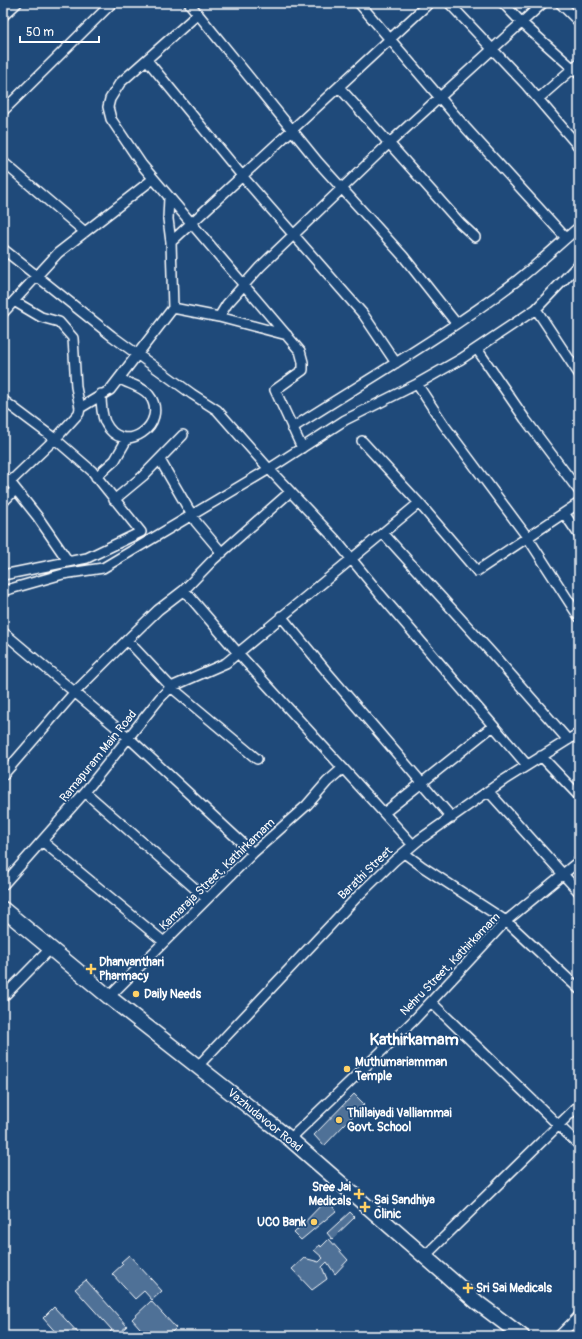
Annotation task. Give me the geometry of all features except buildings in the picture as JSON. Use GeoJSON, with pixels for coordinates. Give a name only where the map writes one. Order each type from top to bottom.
{"type":"FeatureCollection","features":[{"type":"Feature","properties":{"kind":"main road","name":"Vazhudavoor Road"},"geometry":{"type":"LineString","coordinates":[[3,909],[109,998],[290,1139],[478,1302],[522,1336]]}},
{"type":"Feature","properties":{"kind":"street"},"geometry":{"type":"LineString","coordinates":[[3,16],[17,3]]}},
{"type":"Feature","properties":{"kind":"street"},"geometry":{"type":"LineString","coordinates":[[3,111],[112,3]]}},
{"type":"Feature","properties":{"kind":"street"},"geometry":{"type":"LineString","coordinates":[[189,3],[342,190],[375,224],[407,261],[456,323]]}},
{"type":"Feature","properties":{"kind":"street"},"geometry":{"type":"LineString","coordinates":[[359,3],[464,127],[566,238]]}},
{"type":"Feature","properties":{"kind":"street"},"geometry":{"type":"LineString","coordinates":[[171,242],[243,177],[368,58],[429,3]]}},
{"type":"Feature","properties":{"kind":"street"},"geometry":{"type":"LineString","coordinates":[[449,3],[492,48],[579,147]]}},
{"type":"Feature","properties":{"kind":"street"},"geometry":{"type":"LineString","coordinates":[[503,3],[521,22],[577,68],[538,99]]}},
{"type":"Feature","properties":{"kind":"street"},"geometry":{"type":"LineString","coordinates":[[219,317],[227,304],[244,283],[492,48],[543,3]]}},
{"type":"Feature","properties":{"kind":"street"},"geometry":{"type":"LineString","coordinates":[[560,3],[579,22]]}},
{"type":"Feature","properties":{"kind":"street"},"geometry":{"type":"LineString","coordinates":[[198,14],[120,83],[110,99],[108,107],[111,119],[118,132],[153,179],[244,283],[300,351],[304,362],[303,370],[275,390],[302,448]]}},
{"type":"Feature","properties":{"kind":"street"},"geometry":{"type":"LineString","coordinates":[[147,60],[243,177],[363,314],[396,363]]}},
{"type":"Feature","properties":{"kind":"street"},"geometry":{"type":"LineString","coordinates":[[339,87],[475,238]]}},
{"type":"Feature","properties":{"kind":"street"},"geometry":{"type":"LineString","coordinates":[[3,162],[85,232]]}},
{"type":"Feature","properties":{"kind":"street"},"geometry":{"type":"LineString","coordinates":[[3,313],[36,275],[58,253],[153,179]]}},
{"type":"Feature","properties":{"kind":"street"},"geometry":{"type":"LineString","coordinates":[[80,408],[101,394],[110,390],[120,379],[173,308],[171,242],[168,219],[169,197]]}},
{"type":"Feature","properties":{"kind":"street"},"geometry":{"type":"LineString","coordinates":[[292,428],[396,363],[456,323],[515,281],[579,226]]}},
{"type":"Feature","properties":{"kind":"street"},"geometry":{"type":"LineString","coordinates":[[3,249],[138,355],[217,410],[269,469],[352,558],[380,594],[527,765]]}},
{"type":"Feature","properties":{"kind":"street"},"geometry":{"type":"LineString","coordinates":[[3,591],[63,574],[103,568],[269,469],[345,420],[417,384],[477,349],[536,309],[579,264]]}},
{"type":"Feature","properties":{"kind":"street"},"geometry":{"type":"LineString","coordinates":[[3,502],[9,483],[55,439],[79,413],[80,408],[76,387],[73,338],[59,322],[41,317],[14,301]]}},
{"type":"Feature","properties":{"kind":"street"},"geometry":{"type":"LineString","coordinates":[[173,308],[219,317],[288,335]]}},
{"type":"Feature","properties":{"kind":"street"},"geometry":{"type":"LineString","coordinates":[[536,309],[579,374]]}},
{"type":"Feature","properties":{"kind":"street"},"geometry":{"type":"LineString","coordinates":[[477,349],[525,419],[579,491]]}},
{"type":"Feature","properties":{"kind":"street"},"geometry":{"type":"LineString","coordinates":[[101,394],[105,421],[115,434],[127,439],[137,436],[150,426],[154,417],[155,408],[148,394],[120,379]]}},
{"type":"Feature","properties":{"kind":"street"},"geometry":{"type":"LineString","coordinates":[[417,384],[444,425],[528,538],[579,617]]}},
{"type":"Feature","properties":{"kind":"street"},"geometry":{"type":"LineString","coordinates":[[3,400],[55,439],[96,477],[141,532],[87,558],[3,574]]}},
{"type":"Feature","properties":{"kind":"street"},"geometry":{"type":"LineString","coordinates":[[114,500],[132,486],[160,460],[183,435]]}},
{"type":"Feature","properties":{"kind":"street"},"geometry":{"type":"LineString","coordinates":[[96,477],[115,460],[127,439]]}},
{"type":"Feature","properties":{"kind":"street"},"geometry":{"type":"LineString","coordinates":[[362,441],[419,503],[477,571],[579,503]]}},
{"type":"Feature","properties":{"kind":"street"},"geometry":{"type":"LineString","coordinates":[[160,460],[191,515],[222,553]]}},
{"type":"Feature","properties":{"kind":"street"},"geometry":{"type":"LineString","coordinates":[[9,483],[37,516],[68,561]]}},
{"type":"Feature","properties":{"kind":"street"},"geometry":{"type":"LineString","coordinates":[[3,775],[6,765],[127,640],[158,610],[184,590],[222,553],[290,492]]}},
{"type":"Feature","properties":{"kind":"street","name":"Ramapuram Main Road"},"geometry":{"type":"LineString","coordinates":[[3,885],[85,792],[172,687],[226,663],[419,503]]}},
{"type":"Feature","properties":{"kind":"street"},"geometry":{"type":"LineString","coordinates":[[564,513],[579,535]]}},
{"type":"Feature","properties":{"kind":"street"},"geometry":{"type":"LineString","coordinates":[[383,533],[568,740]]}},
{"type":"Feature","properties":{"kind":"street"},"geometry":{"type":"LineString","coordinates":[[184,590],[238,652],[413,845]]}},
{"type":"Feature","properties":{"kind":"street"},"geometry":{"type":"LineString","coordinates":[[281,616],[452,818]]}},
{"type":"Feature","properties":{"kind":"street"},"geometry":{"type":"LineString","coordinates":[[3,632],[74,694],[129,738],[253,853]]}},
{"type":"Feature","properties":{"kind":"street"},"geometry":{"type":"LineString","coordinates":[[127,640],[172,687],[257,759]]}},
{"type":"Feature","properties":{"kind":"street"},"geometry":{"type":"LineString","coordinates":[[384,813],[492,726]]}},
{"type":"Feature","properties":{"kind":"street","name":"Barathi Street"},"geometry":{"type":"LineString","coordinates":[[198,1066],[356,897],[413,845],[527,765],[579,734]]}},
{"type":"Feature","properties":{"kind":"street"},"geometry":{"type":"LineString","coordinates":[[541,756],[579,796]]}},
{"type":"Feature","properties":{"kind":"street","name":"Kamaraja Street, Kathirkamam"},"geometry":{"type":"LineString","coordinates":[[109,998],[207,898],[253,853],[307,805],[327,782],[343,768]]}},
{"type":"Feature","properties":{"kind":"street"},"geometry":{"type":"LineString","coordinates":[[85,792],[207,898]]}},
{"type":"Feature","properties":{"kind":"street"},"geometry":{"type":"LineString","coordinates":[[489,792],[562,875],[579,892]]}},
{"type":"Feature","properties":{"kind":"street"},"geometry":{"type":"LineString","coordinates":[[42,841],[164,942]]}},
{"type":"Feature","properties":{"kind":"street"},"geometry":{"type":"LineString","coordinates":[[404,853],[506,921],[579,989]]}},
{"type":"Feature","properties":{"kind":"street","name":"Nehru Street, Kathirkamam"},"geometry":{"type":"LineString","coordinates":[[290,1139],[431,1002],[506,921],[579,861]]}},
{"type":"Feature","properties":{"kind":"street"},"geometry":{"type":"LineString","coordinates":[[3,997],[50,949]]}},
{"type":"Feature","properties":{"kind":"street"},"geometry":{"type":"LineString","coordinates":[[431,1002],[579,1145]]}},
{"type":"Feature","properties":{"kind":"street"},"geometry":{"type":"LineString","coordinates":[[425,1256],[579,1105]]}},
{"type":"Feature","properties":{"kind":"street"},"geometry":{"type":"LineString","coordinates":[[559,1336],[579,1316]]}},
{"type":"Feature","properties":{"kind":"place","name":"Dhanvanthari Pharmacy"},"geometry":{"type":"Point","coordinates":[91,969]}},
{"type":"Feature","properties":{"kind":"place","name":"Daily Needs"},"geometry":{"type":"Point","coordinates":[136,994]}},
{"type":"Feature","properties":{"kind":"place","name":"Muthumariamman Temple"},"geometry":{"type":"Point","coordinates":[347,1069]}},
{"type":"Feature","properties":{"kind":"place","name":"Thillaiyadi Valliammai Govt. School"},"geometry":{"type":"Point","coordinates":[339,1120]}},
{"type":"Feature","properties":{"kind":"place","name":"Sree Jai Medicals"},"geometry":{"type":"Point","coordinates":[359,1194]}},
{"type":"Feature","properties":{"kind":"place","name":"Sai Sandhiya Clinic"},"geometry":{"type":"Point","coordinates":[365,1207]}},
{"type":"Feature","properties":{"kind":"place","name":"UCO Bank"},"geometry":{"type":"Point","coordinates":[314,1222]}},
{"type":"Feature","properties":{"kind":"place","name":"Sri Sai Medicals"},"geometry":{"type":"Point","coordinates":[468,1288]}},
{"type":"Feature","properties":{"kind":"district","name":"Kathirkamam"},"geometry":{"type":"Point","coordinates":[414,1039]}}]}
